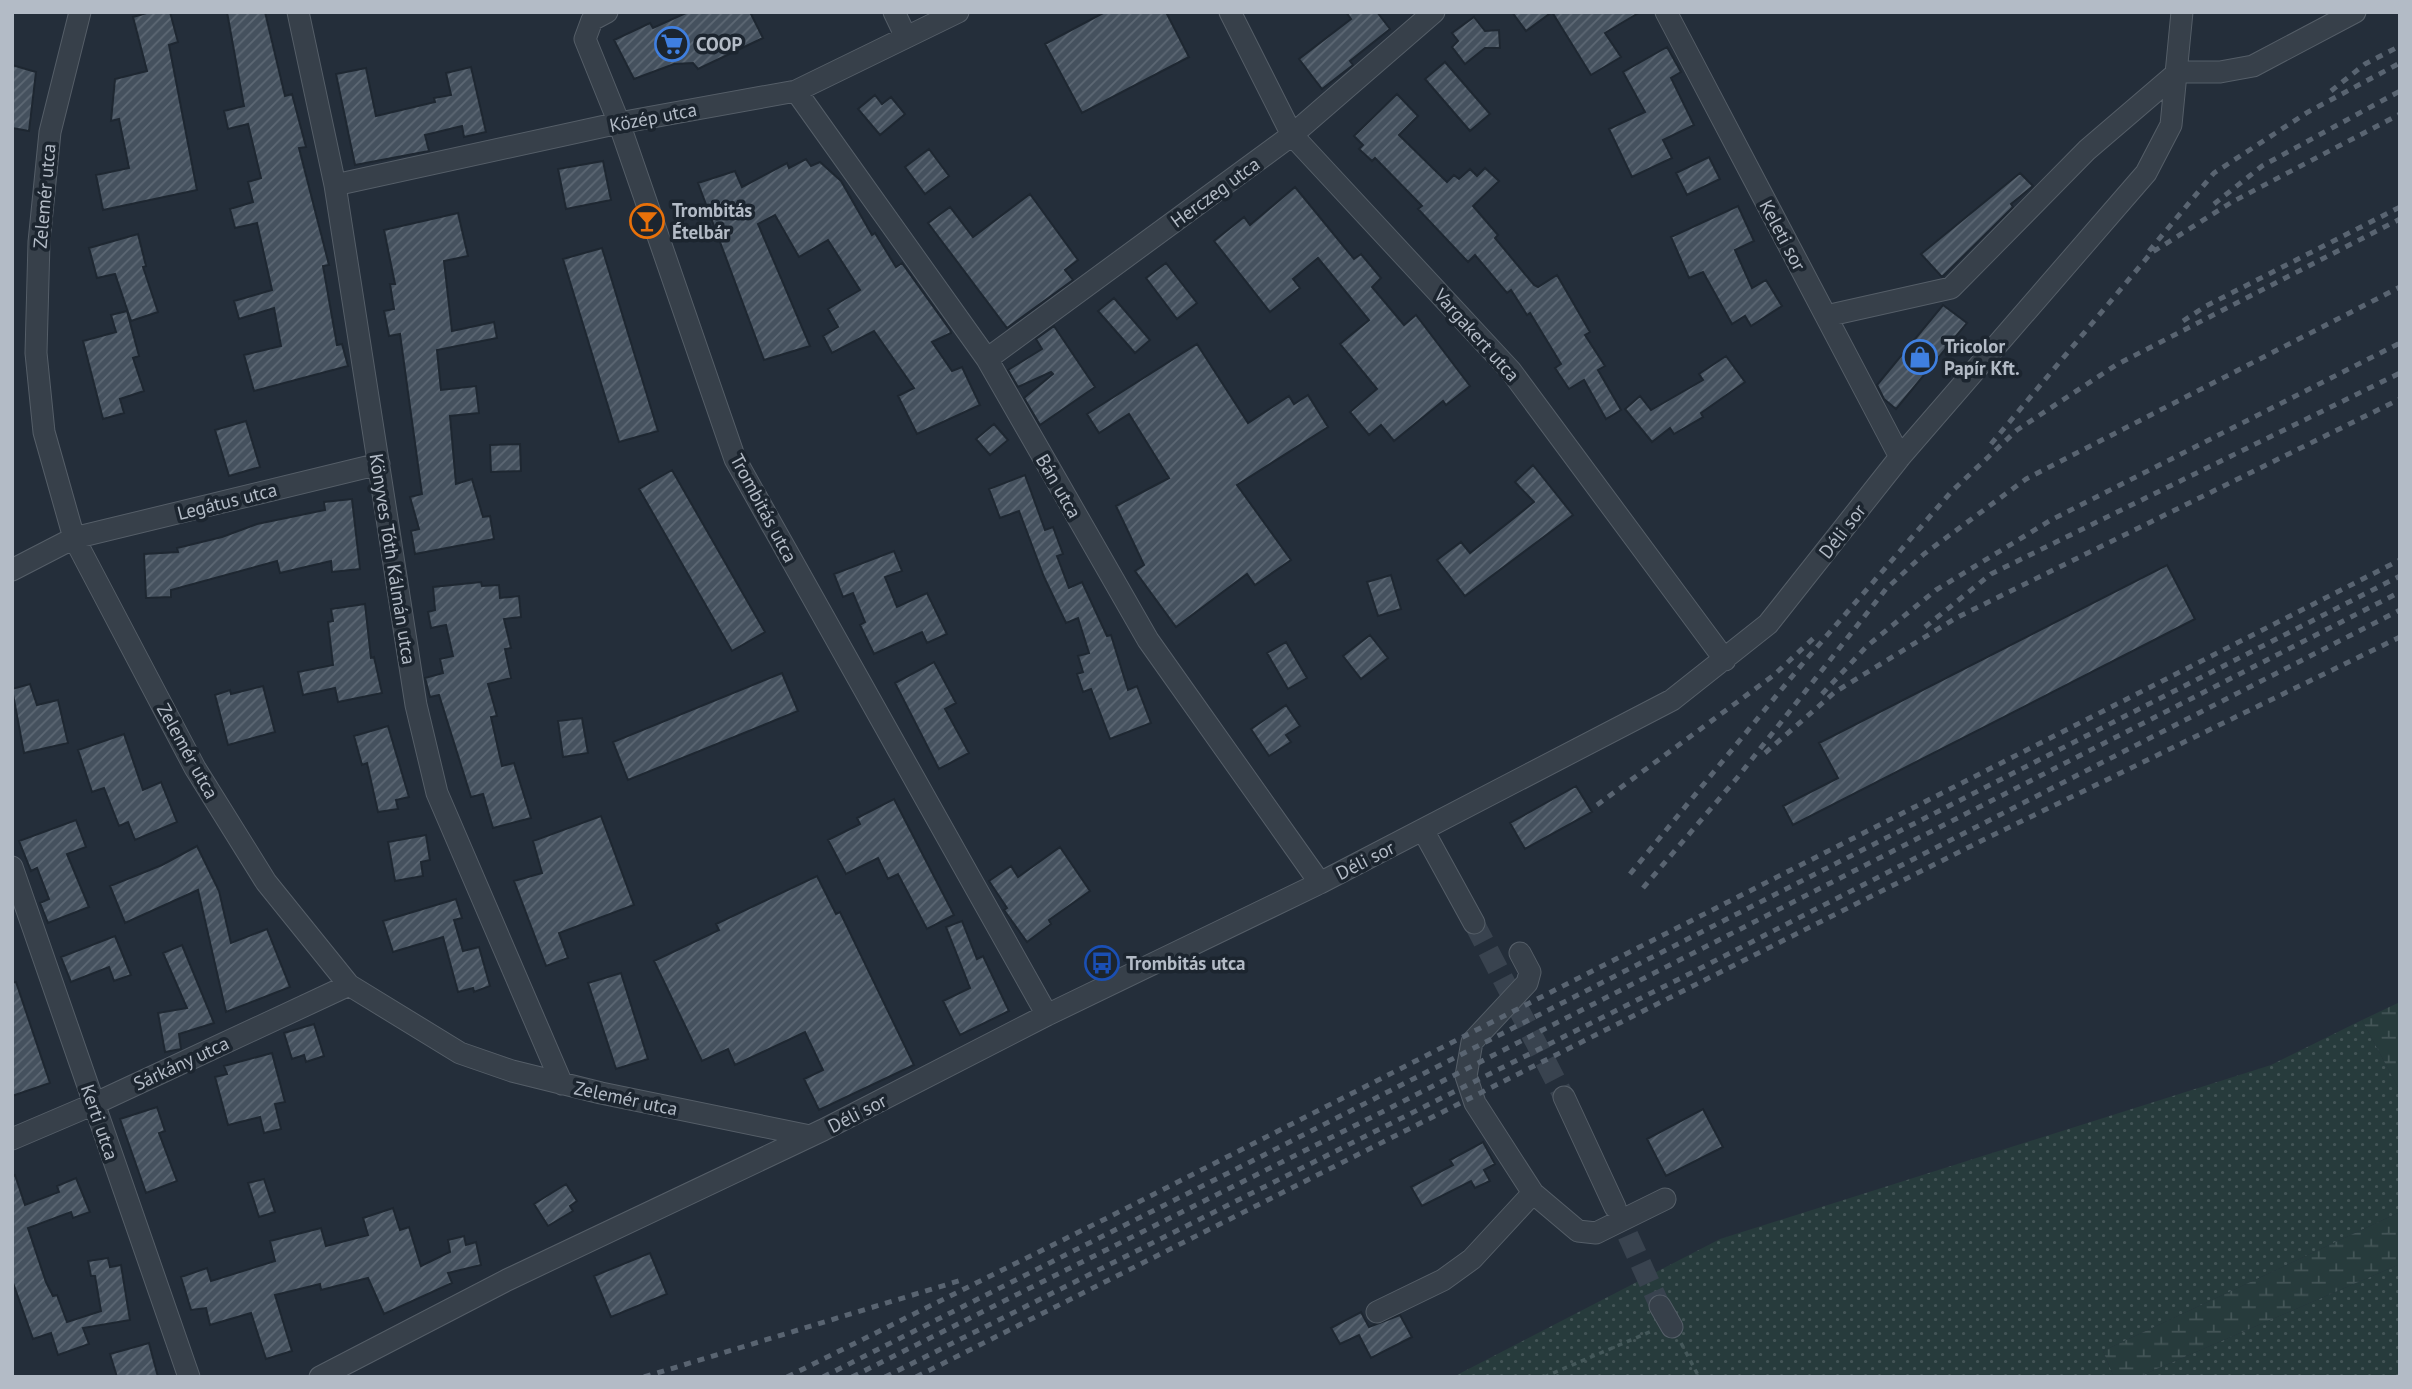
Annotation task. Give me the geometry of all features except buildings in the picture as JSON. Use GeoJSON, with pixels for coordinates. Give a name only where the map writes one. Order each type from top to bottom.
{"type":"FeatureCollection","features":[{"type":"Feature","properties":{"kind":"street","name":"Zelemér utca"},"geometry":{"type":"LineString","coordinates":[[80,12],[50,132],[38,242],[36,352],[44,432],[75,538],[195,768],[266,882],[349,985],[460,1053],[512,1071],[562,1084],[810,1136]]}},
{"type":"Feature","properties":{"kind":"street","name":"Könyves Tóth Kálmán utca"},"geometry":{"type":"LineString","coordinates":[[298,12],[335,185],[416,705],[437,793],[562,1084]]}},
{"type":"Feature","properties":{"kind":"street","name":"Trombitás utca"},"geometry":{"type":"LineString","coordinates":[[607,12],[592,20],[585,39],[619,123],[735,459],[1047,1015]]}},
{"type":"Feature","properties":{"kind":"street"},"geometry":{"type":"LineString","coordinates":[[894,12],[906,37]]}},
{"type":"Feature","properties":{"kind":"street","name":"Közép utca"},"geometry":{"type":"LineString","coordinates":[[335,185],[619,123],[796,91],[958,12]]}},
{"type":"Feature","properties":{"kind":"street","name":"Vargakert utca"},"geometry":{"type":"LineString","coordinates":[[1230,12],[1292,135],[1511,371],[1726,660]]}},
{"type":"Feature","properties":{"kind":"street","name":"Herczeg utca"},"geometry":{"type":"LineString","coordinates":[[987,359],[1292,135],[1434,12]]}},
{"type":"Feature","properties":{"kind":"street","name":"Keleti sor"},"geometry":{"type":"LineString","coordinates":[[1666,12],[1900,457]]}},
{"type":"Feature","properties":{"kind":"street","name":"Déli sor"},"geometry":{"type":"LineString","coordinates":[[320,1377],[507,1280],[810,1136],[1047,1015],[1320,883],[1672,700],[1726,660],[1768,624],[1900,457],[2146,173],[2171,125],[2182,12]]}},
{"type":"Feature","properties":{"kind":"street"},"geometry":{"type":"LineString","coordinates":[[1826,316],[1951,288],[2087,150],[2178,72],[2220,72],[2253,66],[2355,12]]}},
{"type":"Feature","properties":{"kind":"street","name":"Bán utca"},"geometry":{"type":"LineString","coordinates":[[796,91],[987,359],[1148,640],[1320,883]]}},
{"type":"Feature","properties":{"kind":"street","name":"Legátus utca"},"geometry":{"type":"LineString","coordinates":[[75,538],[379,464]]}},
{"type":"Feature","properties":{"kind":"street"},"geometry":{"type":"LineString","coordinates":[[12,570],[75,538]]}},
{"type":"Feature","properties":{"kind":"street"},"geometry":{"type":"LineString","coordinates":[[1423,831],[1474,923]]}},
{"type":"Feature","properties":{"kind":"street","name":"Kerti utca"},"geometry":{"type":"LineString","coordinates":[[12,867],[189,1377]]}},
{"type":"Feature","properties":{"kind":"street"},"geometry":{"type":"LineString","coordinates":[[1520,953],[1530,972],[1527,983],[1472,1042],[1466,1076],[1475,1104],[1533,1193],[1578,1231],[1595,1233],[1665,1199]]}},
{"type":"Feature","properties":{"kind":"street","name":"Sárkány utca"},"geometry":{"type":"LineString","coordinates":[[12,1139],[94,1104],[349,985]]}},
{"type":"Feature","properties":{"kind":"street"},"geometry":{"type":"LineString","coordinates":[[1564,1097],[1615,1207]]}},
{"type":"Feature","properties":{"kind":"street"},"geometry":{"type":"LineString","coordinates":[[1377,1312],[1443,1280],[1472,1259],[1533,1193]]}},
{"type":"Feature","properties":{"kind":"street"},"geometry":{"type":"LineString","coordinates":[[1660,1306],[1672,1327]]}},
{"type":"Feature","properties":{"kind":"path"},"geometry":{"type":"LineString","coordinates":[[1544,1377],[1640,1333],[1672,1327],[1699,1377]]}},
{"type":"Feature","properties":{"kind":"green space"},"geometry":{"type":"Polygon","coordinates":[[[2400,1002],[2400,1091],[2362,1020],[2400,1002]]]}},
{"type":"Feature","properties":{"kind":"green space"},"geometry":{"type":"Polygon","coordinates":[[[2362,1020],[2400,1091],[2400,1212],[2103,1351],[2114,1377],[1453,1377],[1720,1239],[2271,1065],[2362,1020]]]}},
{"type":"Feature","properties":{"kind":"green space"},"geometry":{"type":"Polygon","coordinates":[[[2400,1212],[2400,1264],[2138,1377],[2114,1377],[2103,1351],[2400,1212]]]}},
{"type":"Feature","properties":{"kind":"green space"},"geometry":{"type":"Polygon","coordinates":[[[2400,1264],[2400,1377],[2138,1377],[2400,1264]]]}},
{"type":"Feature","properties":{"kind":"tunnel"},"geometry":{"type":"LineString","coordinates":[[1474,923],[1564,1097]]}},
{"type":"Feature","properties":{"kind":"tunnel"},"geometry":{"type":"LineString","coordinates":[[1615,1207],[1660,1306]]}},
{"type":"Feature","properties":{"kind":"railway"},"geometry":{"type":"LineString","coordinates":[[2331,91],[2365,64],[2400,46]]}},
{"type":"Feature","properties":{"kind":"railway"},"geometry":{"type":"LineString","coordinates":[[2149,251],[2214,173],[2308,112],[2400,63]]}},
{"type":"Feature","properties":{"kind":"railway"},"geometry":{"type":"LineString","coordinates":[[2214,204],[2262,166],[2400,91]]}},
{"type":"Feature","properties":{"kind":"railway"},"geometry":{"type":"LineString","coordinates":[[1991,444],[2151,253],[2232,202],[2400,114]]}},
{"type":"Feature","properties":{"kind":"railway"},"geometry":{"type":"LineString","coordinates":[[2183,321],[2206,306],[2400,207]]}},
{"type":"Feature","properties":{"kind":"railway"},"geometry":{"type":"LineString","coordinates":[[1630,874],[1804,662],[1951,492],[2017,430],[2116,365],[2400,219]]}},
{"type":"Feature","properties":{"kind":"railway"},"geometry":{"type":"LineString","coordinates":[[1643,888],[1737,778],[1886,589],[1924,554],[2026,479],[2400,287]]}},
{"type":"Feature","properties":{"kind":"railway"},"geometry":{"type":"LineString","coordinates":[[1822,694],[1867,646],[1936,590],[2051,520],[2400,343]]}},
{"type":"Feature","properties":{"kind":"railway"},"geometry":{"type":"LineString","coordinates":[[1925,627],[1991,574],[2400,373]]}},
{"type":"Feature","properties":{"kind":"railway"},"geometry":{"type":"LineString","coordinates":[[1765,753],[1835,692],[1956,618],[2400,399]]}},
{"type":"Feature","properties":{"kind":"railway"},"geometry":{"type":"LineString","coordinates":[[787,1377],[1109,1217],[2400,560]]}},
{"type":"Feature","properties":{"kind":"railway"},"geometry":{"type":"LineString","coordinates":[[823,1377],[2400,576]]}},
{"type":"Feature","properties":{"kind":"railway"},"geometry":{"type":"LineString","coordinates":[[852,1377],[1388,1109],[2400,592]]}},
{"type":"Feature","properties":{"kind":"railway"},"geometry":{"type":"LineString","coordinates":[[885,1377],[1693,972],[2400,610]]}},
{"type":"Feature","properties":{"kind":"railway"},"geometry":{"type":"LineString","coordinates":[[1597,805],[1774,675],[1818,634]]}},
{"type":"Feature","properties":{"kind":"railway"},"geometry":{"type":"LineString","coordinates":[[916,1377],[1983,840],[2400,637]]}},
{"type":"Feature","properties":{"kind":"railway"},"geometry":{"type":"LineString","coordinates":[[644,1377],[965,1279]]}},
{"type":"Feature","properties":{"kind":"place","name":"COOP"},"geometry":{"type":"Point","coordinates":[672,44]}},
{"type":"Feature","properties":{"kind":"place","name":"Trombitás Ételbár"},"geometry":{"type":"Point","coordinates":[647,221]}},
{"type":"Feature","properties":{"kind":"place","name":"Tricolor Papír Kft."},"geometry":{"type":"Point","coordinates":[1920,357]}},
{"type":"Feature","properties":{"kind":"place","name":"Trombitás utca"},"geometry":{"type":"Point","coordinates":[1102,963]}}]}
